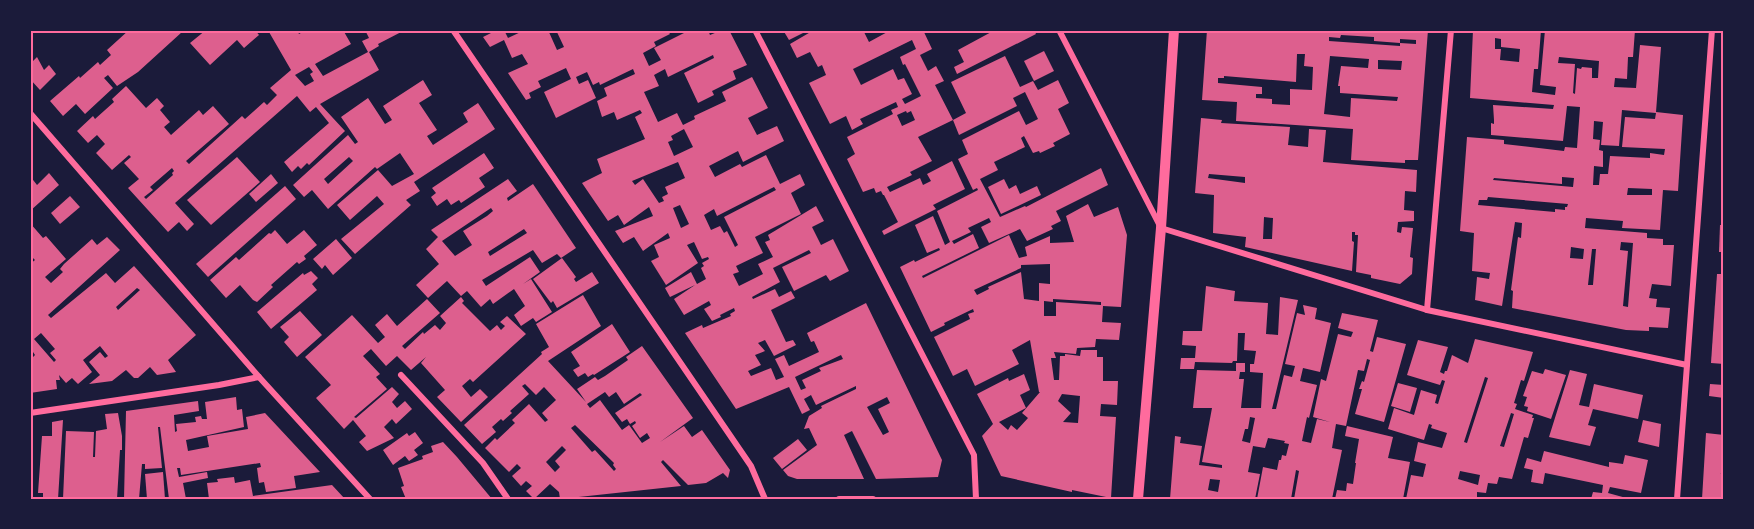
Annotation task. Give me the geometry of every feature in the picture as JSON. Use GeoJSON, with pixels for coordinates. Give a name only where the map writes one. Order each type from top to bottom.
{"type":"FeatureCollection","features":[{"type":"Feature","properties":{"kind":"street"},"geometry":{"type":"LineString","coordinates":[[453,30],[751,466],[765,499]]}},
{"type":"Feature","properties":{"kind":"street"},"geometry":{"type":"LineString","coordinates":[[755,30],[974,455],[976,499]]}},
{"type":"Feature","properties":{"kind":"street"},"geometry":{"type":"LineString","coordinates":[[1059,30],[1161,228],[1427,310],[1687,365]]}},
{"type":"Feature","properties":{"kind":"street"},"geometry":{"type":"LineString","coordinates":[[1138,499],[1161,228],[1174,30]]}},
{"type":"Feature","properties":{"kind":"street"},"geometry":{"type":"LineString","coordinates":[[1427,310],[1451,30]]}},
{"type":"Feature","properties":{"kind":"street"},"geometry":{"type":"LineString","coordinates":[[1677,499],[1712,30]]}},
{"type":"Feature","properties":{"kind":"street"},"geometry":{"type":"LineString","coordinates":[[30,113],[370,499]]}},
{"type":"Feature","properties":{"kind":"street"},"geometry":{"type":"LineString","coordinates":[[401,375],[483,463],[508,499]]}},
{"type":"Feature","properties":{"kind":"street"},"geometry":{"type":"LineString","coordinates":[[30,413],[219,385],[260,376]]}},
{"type":"Feature","properties":{"kind":"street"},"geometry":{"type":"LineString","coordinates":[[839,499],[873,499]]}},
{"type":"Feature","properties":{"kind":"building"},"geometry":{"type":"Polygon","coordinates":[[[129,30],[180,30],[182,32],[138,72],[117,86],[108,75],[104,78],[113,88],[85,114],[76,104],[63,116],[50,101],[98,62],[100,65],[111,55],[107,50],[129,30]]]}},
{"type":"Feature","properties":{"kind":"building"},"geometry":{"type":"Polygon","coordinates":[[[206,30],[255,30],[259,35],[244,48],[237,40],[210,65],[190,43],[206,30]]]}},
{"type":"Feature","properties":{"kind":"building"},"geometry":{"type":"Polygon","coordinates":[[[297,30],[299,34],[306,30],[343,30],[351,44],[315,64],[323,76],[368,52],[362,41],[369,38],[365,30],[405,30],[378,44],[379,46],[369,52],[379,70],[320,104],[345,131],[309,165],[307,163],[301,169],[298,166],[292,172],[284,162],[329,123],[316,107],[310,112],[297,96],[175,203],[194,224],[187,231],[179,222],[168,232],[128,188],[139,179],[124,163],[131,157],[129,155],[112,170],[96,153],[105,144],[97,135],[88,143],[77,131],[93,116],[95,119],[114,102],[112,99],[126,86],[146,108],[157,98],[164,106],[160,110],[170,122],[164,127],[171,135],[199,110],[203,115],[213,106],[229,124],[186,161],[189,164],[242,116],[245,119],[264,102],[267,105],[277,95],[270,88],[291,70],[269,32],[297,30]],[[309,67],[295,75],[305,86],[314,81],[310,74],[313,72],[309,67]],[[172,168],[150,187],[153,190],[144,197],[146,199],[173,175],[172,168]]]}},
{"type":"Feature","properties":{"kind":"building"},"geometry":{"type":"Polygon","coordinates":[[[497,30],[504,30],[508,38],[525,30],[548,30],[557,50],[564,47],[556,30],[667,30],[670,34],[654,42],[656,46],[643,53],[649,66],[661,60],[654,48],[690,30],[708,30],[710,35],[729,30],[747,65],[733,71],[736,79],[712,91],[714,95],[698,103],[684,73],[714,58],[713,55],[668,77],[665,69],[654,75],[659,86],[644,92],[658,122],[677,113],[683,125],[695,119],[694,116],[726,101],[722,92],[752,77],[768,108],[748,118],[757,135],[777,126],[784,141],[743,162],[738,151],[709,166],[715,177],[740,164],[742,167],[766,155],[780,184],[800,174],[805,185],[791,193],[801,214],[755,237],[763,253],[736,266],[739,272],[733,274],[739,286],[763,274],[758,264],[773,257],[765,242],[770,240],[768,235],[816,206],[824,221],[812,227],[821,245],[833,239],[849,271],[830,281],[826,275],[794,291],[782,267],[811,253],[809,250],[773,268],[780,282],[752,297],[753,299],[775,289],[779,297],[791,291],[795,298],[771,310],[786,342],[793,340],[796,345],[774,356],[765,340],[758,343],[765,351],[755,355],[761,365],[748,371],[751,376],[771,368],[776,380],[784,377],[775,359],[784,355],[789,366],[819,352],[807,333],[866,303],[942,460],[938,477],[876,479],[852,431],[844,435],[864,479],[797,479],[788,476],[783,470],[817,445],[809,428],[804,429],[809,416],[822,408],[821,406],[856,389],[856,386],[816,405],[811,395],[804,399],[810,410],[802,414],[789,387],[736,409],[685,333],[731,316],[730,314],[735,311],[734,308],[712,321],[704,309],[711,305],[709,301],[684,315],[674,299],[695,285],[670,297],[665,288],[691,272],[697,284],[706,279],[701,268],[704,266],[702,263],[709,259],[708,257],[702,259],[694,242],[687,245],[698,263],[666,285],[651,261],[659,257],[654,245],[670,238],[668,233],[643,251],[634,237],[623,243],[615,231],[653,216],[649,207],[624,225],[618,215],[608,221],[582,183],[602,173],[597,159],[645,139],[635,117],[642,113],[640,110],[617,120],[614,112],[602,117],[597,101],[607,96],[604,88],[635,74],[633,69],[600,85],[599,82],[593,85],[587,72],[576,77],[579,84],[588,80],[596,98],[556,118],[544,92],[571,79],[566,68],[538,81],[541,87],[529,93],[531,98],[526,100],[508,73],[528,64],[522,54],[512,58],[504,40],[490,47],[483,37],[497,30]],[[684,129],[671,136],[673,140],[668,142],[674,156],[693,147],[684,129]],[[678,162],[632,181],[635,185],[643,179],[659,203],[664,201],[662,197],[668,194],[665,187],[685,178],[678,162]],[[774,187],[717,216],[714,209],[704,215],[711,230],[720,226],[724,233],[727,231],[735,247],[738,245],[724,217],[776,190],[774,187]],[[680,205],[673,208],[681,228],[689,224],[680,205]],[[841,355],[795,377],[801,390],[806,388],[802,380],[821,371],[819,368],[843,359],[841,355]],[[887,397],[867,407],[883,435],[889,432],[878,409],[890,403],[887,397]]]}},
{"type":"Feature","properties":{"kind":"building"},"geometry":{"type":"Polygon","coordinates":[[[783,30],[809,30],[789,40],[783,30]]]}},
{"type":"Feature","properties":{"kind":"building"},"geometry":{"type":"Polygon","coordinates":[[[814,30],[863,30],[869,42],[891,30],[923,30],[932,49],[920,55],[928,71],[936,66],[944,81],[935,85],[953,120],[918,137],[932,161],[910,172],[912,175],[887,187],[890,192],[920,178],[923,185],[931,181],[927,174],[952,161],[965,189],[933,205],[936,209],[884,235],[882,231],[898,222],[881,191],[876,193],[874,188],[863,192],[847,159],[855,154],[847,137],[893,114],[891,110],[898,107],[896,102],[860,119],[863,124],[852,130],[846,116],[830,124],[809,83],[826,75],[822,65],[818,67],[810,52],[797,58],[790,44],[814,30]],[[912,40],[853,69],[861,85],[893,69],[898,80],[904,78],[912,94],[902,99],[905,104],[921,96],[900,57],[916,49],[912,40]],[[906,111],[897,115],[902,126],[915,120],[911,111],[907,113],[906,111]]]}},
{"type":"Feature","properties":{"kind":"building"},"geometry":{"type":"Polygon","coordinates":[[[995,30],[1034,30],[1036,34],[957,74],[954,67],[964,62],[958,50],[995,30]]]}},
{"type":"Feature","properties":{"kind":"building"},"geometry":{"type":"Polygon","coordinates":[[[1207,30],[1428,30],[1418,160],[1405,160],[1405,163],[1351,160],[1353,129],[1236,121],[1237,102],[1202,100],[1207,30]],[[1341,35],[1340,38],[1329,37],[1329,41],[1400,46],[1400,43],[1374,41],[1374,37],[1341,35]],[[1400,39],[1400,43],[1416,44],[1416,40],[1400,39]],[[1297,54],[1296,82],[1224,76],[1224,78],[1218,78],[1218,83],[1262,87],[1262,94],[1256,94],[1256,98],[1272,99],[1272,104],[1290,105],[1290,89],[1312,90],[1313,67],[1304,66],[1305,54],[1297,54]],[[1330,56],[1324,114],[1350,117],[1351,98],[1397,101],[1398,97],[1340,93],[1340,86],[1338,86],[1341,66],[1368,68],[1369,59],[1330,56]],[[1378,60],[1378,69],[1401,70],[1402,61],[1378,60]]]}},
{"type":"Feature","properties":{"kind":"building"},"geometry":{"type":"Polygon","coordinates":[[[1473,30],[1541,30],[1538,69],[1534,69],[1532,92],[1555,95],[1556,87],[1540,85],[1545,30],[1635,30],[1633,57],[1628,57],[1627,79],[1615,78],[1614,87],[1636,88],[1640,45],[1661,47],[1656,112],[1683,115],[1678,191],[1663,190],[1660,230],[1622,228],[1623,221],[1586,218],[1585,228],[1647,233],[1647,238],[1663,239],[1663,245],[1674,245],[1671,286],[1652,284],[1649,298],[1657,299],[1656,307],[1670,308],[1668,328],[1649,327],[1649,331],[1626,330],[1512,308],[1513,291],[1511,290],[1522,223],[1515,222],[1502,306],[1475,300],[1477,277],[1489,279],[1490,273],[1472,271],[1474,233],[1460,231],[1467,137],[1504,140],[1504,144],[1564,151],[1565,147],[1577,148],[1580,107],[1567,106],[1563,141],[1491,135],[1491,123],[1494,124],[1493,105],[1553,109],[1554,105],[1470,98],[1473,30]],[[1495,38],[1495,49],[1501,49],[1500,60],[1519,62],[1520,49],[1501,47],[1501,39],[1495,38]],[[1559,57],[1558,63],[1575,64],[1573,93],[1575,94],[1577,68],[1592,68],[1592,78],[1598,78],[1599,61],[1559,57]],[[1622,110],[1619,146],[1601,145],[1603,122],[1594,121],[1593,139],[1600,140],[1599,150],[1603,151],[1603,167],[1594,166],[1593,185],[1599,185],[1600,174],[1608,174],[1610,156],[1650,158],[1650,153],[1664,155],[1665,149],[1622,147],[1625,117],[1655,119],[1656,113],[1622,110]],[[1562,177],[1562,184],[1494,178],[1493,180],[1573,187],[1574,178],[1562,177]],[[1628,188],[1627,195],[1652,195],[1652,189],[1628,188]],[[1488,197],[1487,200],[1479,200],[1478,205],[1555,212],[1555,209],[1565,210],[1568,204],[1488,197]],[[1621,242],[1620,250],[1628,251],[1623,306],[1628,307],[1633,243],[1621,242]],[[1571,247],[1570,258],[1583,259],[1584,249],[1571,247]],[[1592,249],[1588,285],[1593,285],[1596,249],[1592,249]]]}},
{"type":"Feature","properties":{"kind":"building"},"geometry":{"type":"Polygon","coordinates":[[[1044,51],[1054,71],[1034,81],[1024,61],[1044,51]]]}},
{"type":"Feature","properties":{"kind":"building"},"geometry":{"type":"Polygon","coordinates":[[[1005,56],[1020,87],[1033,81],[1038,90],[1058,80],[1069,103],[1058,109],[1070,134],[1053,143],[1055,146],[1040,153],[1039,151],[1033,153],[1024,136],[1021,138],[1025,147],[994,162],[998,170],[980,179],[1000,217],[1026,207],[1101,168],[1108,185],[1056,211],[1061,221],[1051,226],[1053,229],[1027,241],[1020,229],[989,243],[981,227],[991,222],[989,218],[968,228],[971,232],[952,241],[954,244],[973,234],[979,248],[922,276],[923,278],[1009,235],[1019,258],[1027,256],[1025,247],[1050,236],[1050,243],[1074,242],[1066,216],[1088,204],[1094,217],[1118,207],[1127,235],[1121,307],[1103,306],[1102,322],[1121,323],[1119,340],[1096,339],[1095,347],[1077,348],[1076,354],[1054,352],[1056,358],[1051,358],[1054,380],[1059,380],[1060,356],[1065,356],[1065,354],[1080,356],[1081,350],[1097,350],[1097,357],[1103,357],[1103,381],[1118,381],[1117,405],[1101,404],[1100,416],[1116,417],[1111,498],[1001,476],[982,436],[993,424],[977,394],[1008,378],[1009,381],[1024,374],[1030,390],[1020,395],[1026,408],[999,422],[1008,430],[1011,425],[1017,430],[1028,418],[1022,413],[1040,392],[1030,340],[1012,350],[1019,364],[975,386],[967,369],[953,376],[934,337],[970,319],[968,314],[974,312],[973,309],[931,332],[900,267],[940,250],[939,248],[927,253],[915,225],[933,216],[945,245],[950,242],[937,211],[978,190],[977,188],[973,190],[958,159],[968,154],[962,140],[1019,111],[1026,125],[1038,119],[1025,92],[1013,98],[1017,106],[959,135],[953,120],[966,113],[951,82],[1005,56]],[[1050,264],[1021,265],[1021,268],[974,290],[977,295],[989,289],[988,287],[1021,272],[1024,299],[1039,301],[1039,283],[1050,284],[1050,264]],[[1053,299],[1053,302],[1044,301],[1044,316],[1056,316],[1056,302],[1101,305],[1101,302],[1053,299]],[[1062,394],[1058,401],[1071,413],[1063,422],[1078,423],[1080,396],[1062,394]]]}},
{"type":"Feature","properties":{"kind":"building"},"geometry":{"type":"Polygon","coordinates":[[[37,57],[44,70],[49,65],[56,74],[40,90],[30,79],[30,64],[37,57]]]}},
{"type":"Feature","properties":{"kind":"building"},"geometry":{"type":"Polygon","coordinates":[[[423,80],[432,95],[419,103],[437,130],[427,136],[433,145],[468,122],[463,113],[478,103],[495,129],[414,182],[420,191],[406,200],[411,205],[355,254],[341,239],[384,204],[377,196],[350,220],[337,205],[378,170],[392,186],[414,174],[400,153],[377,169],[375,167],[328,209],[312,190],[304,197],[293,185],[348,135],[355,144],[358,142],[341,117],[368,98],[385,124],[392,120],[383,106],[423,80]],[[349,157],[324,179],[328,184],[353,161],[349,157]]]}},
{"type":"Feature","properties":{"kind":"building"},"geometry":{"type":"Polygon","coordinates":[[[1201,118],[1222,120],[1221,123],[1290,127],[1288,145],[1308,147],[1309,129],[1326,130],[1323,162],[1417,170],[1416,192],[1405,191],[1404,210],[1414,211],[1414,221],[1398,222],[1397,232],[1401,233],[1402,227],[1413,228],[1410,257],[1413,258],[1412,274],[1400,284],[1371,278],[1371,275],[1356,272],[1358,235],[1355,235],[1355,232],[1352,232],[1354,242],[1352,271],[1245,247],[1246,237],[1213,233],[1214,195],[1195,193],[1201,118]],[[1209,174],[1208,178],[1245,183],[1245,177],[1209,174]],[[1264,217],[1263,239],[1272,239],[1273,218],[1264,217]]]}},
{"type":"Feature","properties":{"kind":"building"},"geometry":{"type":"Polygon","coordinates":[[[484,153],[494,168],[479,178],[485,187],[461,203],[459,200],[451,205],[447,199],[437,206],[431,197],[436,193],[432,188],[484,153]]]}},
{"type":"Feature","properties":{"kind":"building"},"geometry":{"type":"Polygon","coordinates":[[[237,157],[260,182],[211,225],[187,200],[237,157]]]}},
{"type":"Feature","properties":{"kind":"building"},"geometry":{"type":"Polygon","coordinates":[[[49,173],[59,185],[30,211],[30,176],[37,185],[49,173]]]}},
{"type":"Feature","properties":{"kind":"building"},"geometry":{"type":"Polygon","coordinates":[[[271,174],[278,183],[256,202],[249,194],[271,174]]]}},
{"type":"Feature","properties":{"kind":"building"},"geometry":{"type":"Polygon","coordinates":[[[508,179],[517,191],[507,198],[508,201],[533,184],[576,248],[561,258],[557,254],[542,263],[533,250],[482,280],[486,286],[530,257],[540,272],[523,284],[531,279],[552,312],[536,322],[533,318],[521,326],[514,315],[525,306],[514,289],[493,304],[490,299],[481,307],[467,291],[461,296],[447,281],[428,298],[416,285],[439,264],[426,249],[438,237],[431,230],[508,179]],[[491,208],[442,241],[455,256],[472,245],[463,231],[487,216],[493,211],[491,208]],[[524,229],[488,252],[490,256],[527,233],[524,229]]]}},
{"type":"Feature","properties":{"kind":"building"},"geometry":{"type":"Polygon","coordinates":[[[1004,179],[1009,189],[1016,185],[1020,194],[1037,186],[1041,195],[1001,214],[988,187],[1004,179]]]}},
{"type":"Feature","properties":{"kind":"building"},"geometry":{"type":"Polygon","coordinates":[[[285,186],[296,199],[208,277],[196,264],[285,186]]]}},
{"type":"Feature","properties":{"kind":"building"},"geometry":{"type":"Polygon","coordinates":[[[70,196],[80,207],[60,224],[51,213],[70,196]]]}},
{"type":"Feature","properties":{"kind":"building"},"geometry":{"type":"Polygon","coordinates":[[[30,223],[43,238],[46,236],[66,259],[45,277],[51,283],[63,272],[60,269],[64,264],[92,239],[97,245],[107,237],[120,250],[48,315],[51,318],[106,273],[115,283],[134,266],[196,335],[168,360],[176,372],[157,375],[150,367],[138,378],[134,378],[126,370],[112,381],[89,384],[100,375],[89,362],[100,352],[105,358],[108,356],[100,346],[83,360],[92,372],[78,384],[72,378],[66,383],[59,375],[60,380],[56,380],[57,389],[30,393],[30,360],[35,355],[33,352],[30,355],[30,264],[35,260],[30,255],[30,223]],[[137,288],[116,307],[118,310],[140,290],[137,288]],[[41,333],[34,339],[54,362],[56,360],[50,353],[55,349],[41,333]]]}},
{"type":"Feature","properties":{"kind":"building"},"geometry":{"type":"Polygon","coordinates":[[[1720,225],[1724,225],[1724,252],[1719,252],[1720,225]]]}},
{"type":"Feature","properties":{"kind":"building"},"geometry":{"type":"Polygon","coordinates":[[[275,230],[287,244],[304,230],[317,245],[304,256],[306,259],[299,264],[297,262],[271,285],[273,287],[257,302],[240,285],[226,298],[210,280],[236,257],[239,260],[275,230]]]}},
{"type":"Feature","properties":{"kind":"building"},"geometry":{"type":"Polygon","coordinates":[[[336,239],[352,258],[333,275],[325,265],[322,269],[313,259],[336,239]]]}},
{"type":"Feature","properties":{"kind":"building"},"geometry":{"type":"Polygon","coordinates":[[[562,258],[576,277],[574,279],[576,282],[592,272],[599,283],[557,308],[533,279],[562,258]]]}},
{"type":"Feature","properties":{"kind":"building"},"geometry":{"type":"Polygon","coordinates":[[[311,271],[318,278],[312,284],[317,290],[271,329],[257,312],[303,273],[304,275],[311,271]]]}},
{"type":"Feature","properties":{"kind":"building"},"geometry":{"type":"Polygon","coordinates":[[[1717,274],[1724,274],[1724,364],[1711,363],[1717,274]]]}},
{"type":"Feature","properties":{"kind":"building"},"geometry":{"type":"Polygon","coordinates":[[[1206,286],[1235,291],[1234,301],[1268,303],[1266,334],[1278,335],[1280,297],[1298,300],[1272,409],[1276,409],[1284,375],[1292,377],[1295,366],[1285,364],[1297,313],[1305,315],[1303,305],[1317,308],[1315,319],[1331,323],[1320,372],[1303,368],[1300,381],[1317,385],[1302,441],[1311,443],[1317,419],[1330,422],[1313,417],[1321,379],[1326,381],[1338,334],[1351,337],[1353,332],[1338,328],[1342,313],[1378,320],[1370,351],[1373,352],[1377,337],[1406,344],[1384,422],[1355,414],[1362,389],[1359,389],[1362,381],[1364,382],[1370,360],[1367,359],[1364,371],[1358,370],[1346,426],[1336,424],[1332,448],[1342,450],[1332,499],[1294,499],[1299,471],[1296,470],[1291,499],[1257,499],[1263,467],[1277,470],[1279,460],[1282,455],[1286,456],[1289,444],[1268,438],[1265,448],[1253,446],[1248,472],[1260,474],[1255,499],[1170,499],[1175,436],[1181,437],[1180,443],[1202,446],[1199,465],[1222,468],[1222,465],[1202,462],[1212,408],[1193,408],[1197,370],[1236,371],[1236,363],[1245,363],[1245,372],[1240,372],[1239,379],[1244,379],[1241,408],[1261,408],[1263,373],[1250,372],[1250,364],[1254,364],[1256,351],[1244,350],[1245,333],[1238,333],[1237,361],[1232,363],[1195,362],[1194,369],[1180,369],[1181,358],[1195,358],[1196,346],[1182,345],[1183,331],[1202,331],[1206,286]],[[1250,417],[1248,429],[1245,429],[1242,441],[1250,443],[1255,418],[1250,417]],[[1210,479],[1208,490],[1218,492],[1220,480],[1210,479]]]}},
{"type":"Feature","properties":{"kind":"building"},"geometry":{"type":"Polygon","coordinates":[[[583,295],[601,326],[548,361],[586,402],[577,389],[595,377],[598,380],[605,376],[628,360],[626,357],[642,346],[693,418],[660,442],[684,426],[692,437],[702,430],[730,470],[728,478],[723,473],[706,483],[688,485],[663,460],[661,462],[681,486],[560,499],[559,492],[550,484],[534,499],[526,491],[532,486],[526,481],[521,486],[512,476],[521,468],[517,464],[509,472],[485,448],[515,423],[512,420],[529,404],[545,422],[548,420],[542,413],[556,400],[544,387],[536,395],[525,384],[522,386],[529,394],[510,411],[512,413],[492,427],[496,432],[482,444],[464,425],[549,347],[536,324],[583,295]],[[605,392],[587,404],[590,408],[600,400],[622,430],[629,425],[642,443],[650,438],[647,433],[640,438],[632,426],[636,423],[635,421],[630,424],[627,419],[622,422],[615,413],[642,395],[640,393],[624,404],[616,392],[609,397],[605,392]],[[575,425],[571,428],[592,452],[595,450],[614,471],[616,469],[614,463],[575,425]],[[562,446],[546,462],[555,472],[560,467],[555,461],[566,450],[562,446]]]}},
{"type":"Feature","properties":{"kind":"building"},"geometry":{"type":"Polygon","coordinates":[[[461,297],[464,301],[462,303],[490,331],[497,325],[501,330],[505,326],[500,322],[507,316],[526,334],[473,382],[470,379],[462,386],[471,397],[480,389],[488,397],[461,422],[437,397],[445,390],[421,363],[426,357],[411,370],[397,356],[386,366],[371,349],[363,356],[380,374],[376,377],[387,389],[354,417],[356,418],[392,387],[399,394],[392,402],[397,408],[405,401],[412,409],[396,424],[392,419],[384,427],[394,438],[367,451],[359,442],[366,436],[353,420],[344,429],[316,398],[331,385],[305,357],[352,315],[378,343],[385,337],[375,325],[387,314],[397,326],[427,299],[440,313],[402,346],[405,349],[423,332],[424,334],[435,325],[440,330],[446,323],[440,316],[461,297]]]}},
{"type":"Feature","properties":{"kind":"building"},"geometry":{"type":"Polygon","coordinates":[[[300,311],[322,335],[297,357],[284,342],[289,337],[280,327],[300,311]]]}},
{"type":"Feature","properties":{"kind":"building"},"geometry":{"type":"Polygon","coordinates":[[[612,324],[630,352],[594,375],[588,377],[585,373],[578,377],[573,370],[580,366],[571,352],[612,324]]]}},
{"type":"Feature","properties":{"kind":"building"},"geometry":{"type":"Polygon","coordinates":[[[1475,339],[1533,352],[1514,403],[1517,404],[1515,409],[1533,415],[1532,418],[1534,418],[1528,438],[1524,437],[1512,479],[1499,477],[1497,484],[1488,483],[1486,493],[1477,492],[1477,497],[1482,499],[1406,499],[1411,475],[1423,477],[1426,464],[1414,461],[1418,442],[1442,448],[1447,433],[1431,428],[1432,425],[1429,424],[1424,440],[1388,429],[1394,408],[1414,415],[1421,390],[1437,395],[1435,403],[1438,404],[1445,381],[1442,380],[1440,385],[1407,375],[1418,340],[1448,347],[1440,372],[1444,374],[1452,355],[1468,363],[1475,339]],[[1485,377],[1464,442],[1467,443],[1488,378],[1485,377]],[[1511,413],[1500,446],[1504,447],[1514,414],[1511,413]],[[1460,471],[1458,479],[1478,485],[1480,475],[1460,471]]]}},
{"type":"Feature","properties":{"kind":"building"},"geometry":{"type":"Polygon","coordinates":[[[1545,369],[1566,375],[1551,419],[1527,411],[1528,407],[1524,406],[1527,397],[1523,396],[1532,371],[1543,374],[1545,369]]]}},
{"type":"Feature","properties":{"kind":"building"},"geometry":{"type":"Polygon","coordinates":[[[1570,370],[1587,374],[1579,405],[1589,407],[1594,384],[1643,395],[1638,419],[1593,409],[1588,425],[1596,427],[1590,446],[1549,437],[1570,370]]]}},
{"type":"Feature","properties":{"kind":"building"},"geometry":{"type":"Polygon","coordinates":[[[1398,383],[1417,388],[1410,412],[1391,406],[1398,383]]]}},
{"type":"Feature","properties":{"kind":"building"},"geometry":{"type":"Polygon","coordinates":[[[1710,384],[1724,385],[1724,398],[1709,396],[1710,384]]]}},
{"type":"Feature","properties":{"kind":"building"},"geometry":{"type":"Polygon","coordinates":[[[236,397],[237,410],[242,409],[244,427],[186,440],[188,451],[209,447],[207,436],[248,429],[246,417],[265,413],[320,472],[294,476],[296,488],[266,492],[264,482],[259,483],[257,468],[261,467],[260,463],[181,475],[180,468],[177,468],[179,477],[207,472],[208,478],[183,483],[186,499],[169,499],[160,427],[158,427],[162,468],[145,469],[145,464],[142,464],[139,499],[124,499],[126,411],[198,401],[199,411],[174,415],[175,432],[177,431],[176,424],[196,422],[195,417],[201,416],[202,419],[207,419],[205,402],[236,397]]]}},
{"type":"Feature","properties":{"kind":"building"},"geometry":{"type":"Polygon","coordinates":[[[118,413],[122,450],[120,450],[117,499],[63,499],[66,431],[94,432],[93,457],[95,457],[96,431],[107,429],[105,414],[118,413]]]}},
{"type":"Feature","properties":{"kind":"building"},"geometry":{"type":"Polygon","coordinates":[[[63,420],[58,499],[43,499],[43,493],[38,493],[42,436],[52,436],[52,422],[63,420]]]}},
{"type":"Feature","properties":{"kind":"building"},"geometry":{"type":"Polygon","coordinates":[[[1643,420],[1661,424],[1659,447],[1638,442],[1643,420]]]}},
{"type":"Feature","properties":{"kind":"building"},"geometry":{"type":"Polygon","coordinates":[[[1347,426],[1393,437],[1388,458],[1410,462],[1403,499],[1335,499],[1337,490],[1346,491],[1347,483],[1353,484],[1359,439],[1345,436],[1347,426]]]}},
{"type":"Feature","properties":{"kind":"building"},"geometry":{"type":"Polygon","coordinates":[[[415,432],[423,443],[414,450],[418,455],[409,461],[405,456],[393,465],[383,450],[407,433],[409,436],[415,432]]]}},
{"type":"Feature","properties":{"kind":"building"},"geometry":{"type":"Polygon","coordinates":[[[1706,433],[1724,435],[1724,473],[1720,474],[1724,474],[1724,499],[1702,499],[1706,433]]]}},
{"type":"Feature","properties":{"kind":"building"},"geometry":{"type":"Polygon","coordinates":[[[798,439],[807,450],[782,469],[773,458],[798,439]]]}},
{"type":"Feature","properties":{"kind":"building"},"geometry":{"type":"Polygon","coordinates":[[[443,442],[492,499],[418,499],[417,497],[406,499],[401,487],[404,486],[398,468],[423,459],[422,456],[433,452],[431,446],[443,442]]]}},
{"type":"Feature","properties":{"kind":"building"},"geometry":{"type":"Polygon","coordinates":[[[1544,451],[1609,467],[1609,462],[1623,464],[1625,455],[1648,460],[1641,493],[1610,487],[1608,493],[1630,499],[1591,499],[1593,492],[1602,493],[1603,485],[1545,473],[1543,484],[1531,482],[1533,470],[1524,468],[1527,458],[1541,462],[1544,451]]]}},
{"type":"Feature","properties":{"kind":"building"},"geometry":{"type":"Polygon","coordinates":[[[163,472],[165,499],[147,499],[145,474],[163,472]]]}},
{"type":"Feature","properties":{"kind":"building"},"geometry":{"type":"Polygon","coordinates":[[[234,477],[235,483],[250,480],[253,496],[332,485],[345,499],[209,499],[207,483],[234,477]]]}}]}
